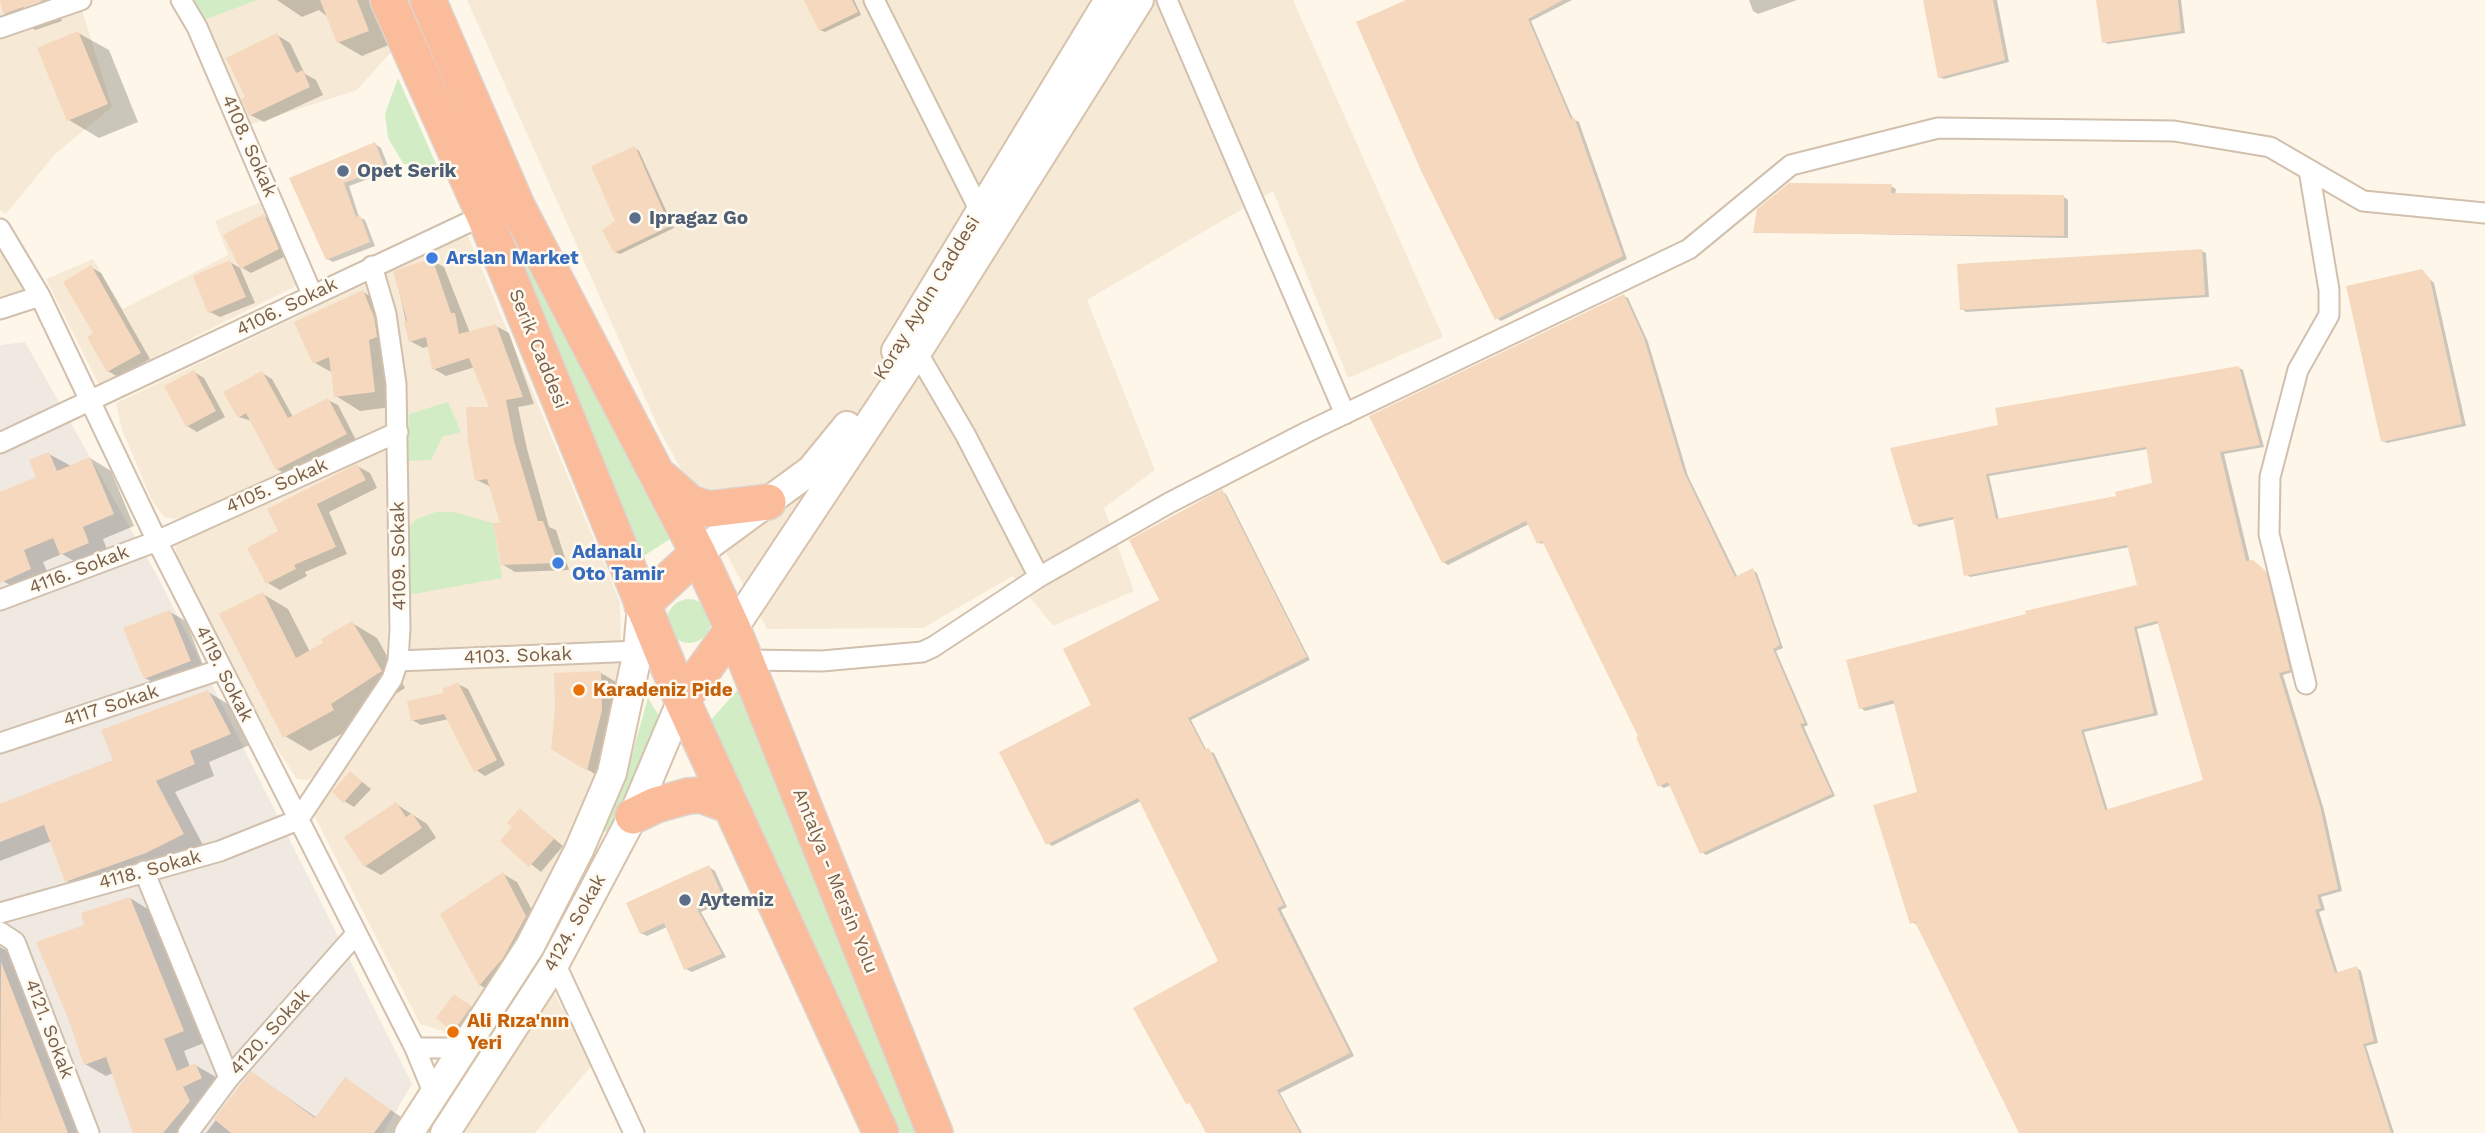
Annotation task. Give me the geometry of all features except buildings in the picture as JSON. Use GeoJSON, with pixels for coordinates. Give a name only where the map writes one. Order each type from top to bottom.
{"type":"FeatureCollection","features":[{"type":"Feature","properties":{"kind":"highway","name":"Serik Caddesi"},"geometry":{"type":"LineString","coordinates":[[388,0],[484,215],[682,700]]}},
{"type":"Feature","properties":{"kind":"highway"},"geometry":{"type":"LineString","coordinates":[[428,0],[517,206],[698,553],[740,645],[682,700],[881,1133]]}},
{"type":"Feature","properties":{"kind":"highway"},"geometry":{"type":"LineString","coordinates":[[656,472],[690,503],[709,509],[768,502]]}},
{"type":"Feature","properties":{"kind":"highway"},"geometry":{"type":"LineString","coordinates":[[642,605],[698,553]]}},
{"type":"Feature","properties":{"kind":"highway","name":"Antalya - Mersin Yolu"},"geometry":{"type":"LineString","coordinates":[[740,645],[935,1133]]}},
{"type":"Feature","properties":{"kind":"highway"},"geometry":{"type":"LineString","coordinates":[[633,816],[656,805],[688,796],[701,795],[729,805]]}},
{"type":"Feature","properties":{"kind":"main road","name":"Koray Aydın Caddesi"},"geometry":{"type":"LineString","coordinates":[[698,553],[811,470],[844,431],[882,376],[979,209],[1109,0]]}},
{"type":"Feature","properties":{"kind":"main road"},"geometry":{"type":"LineString","coordinates":[[740,645],[918,352],[1139,0]]}},
{"type":"Feature","properties":{"kind":"main road"},"geometry":{"type":"LineString","coordinates":[[409,1133],[530,946],[579,850],[612,773],[638,651],[642,605]]}},
{"type":"Feature","properties":{"kind":"main road","name":"4124. Sokak"},"geometry":{"type":"LineString","coordinates":[[445,1133],[555,963],[633,816],[682,700]]}},
{"type":"Feature","properties":{"kind":"street"},"geometry":{"type":"LineString","coordinates":[[0,28],[81,0]]}},
{"type":"Feature","properties":{"kind":"street","name":"4108. Sokak"},"geometry":{"type":"LineString","coordinates":[[181,0],[197,27],[312,294]]}},
{"type":"Feature","properties":{"kind":"street"},"geometry":{"type":"LineString","coordinates":[[874,0],[979,209]]}},
{"type":"Feature","properties":{"kind":"street"},"geometry":{"type":"LineString","coordinates":[[1167,0],[1345,414]]}},
{"type":"Feature","properties":{"kind":"street"},"geometry":{"type":"LineString","coordinates":[[740,645],[822,661],[922,652],[944,642],[1039,577],[1169,503],[1345,414],[1689,250],[1791,165],[1938,128],[2174,131],[2270,147],[2363,201],[2485,213]]}},
{"type":"Feature","properties":{"kind":"street"},"geometry":{"type":"LineString","coordinates":[[2306,684],[2269,534],[2270,477],[2298,370],[2329,315],[2329,290],[2309,170]]}},
{"type":"Feature","properties":{"kind":"street","name":"4106. Sokak"},"geometry":{"type":"LineString","coordinates":[[0,443],[91,403],[312,294],[484,215]]}},
{"type":"Feature","properties":{"kind":"street","name":"4119. Sokak"},"geometry":{"type":"LineString","coordinates":[[0,229],[40,296],[157,541],[415,1048],[434,1094]]}},
{"type":"Feature","properties":{"kind":"street","name":"4109. Sokak"},"geometry":{"type":"LineString","coordinates":[[298,820],[381,697],[398,661],[398,432],[394,353],[372,266]]}},
{"type":"Feature","properties":{"kind":"street"},"geometry":{"type":"LineString","coordinates":[[0,309],[40,296]]}},
{"type":"Feature","properties":{"kind":"street"},"geometry":{"type":"LineString","coordinates":[[918,352],[965,434],[1039,577]]}},
{"type":"Feature","properties":{"kind":"street","name":"4105. Sokak"},"geometry":{"type":"LineString","coordinates":[[157,541],[398,432]]}},
{"type":"Feature","properties":{"kind":"street","name":"4116. Sokak"},"geometry":{"type":"LineString","coordinates":[[0,600],[157,541]]}},
{"type":"Feature","properties":{"kind":"street","name":"4103. Sokak"},"geometry":{"type":"LineString","coordinates":[[398,661],[638,651]]}},
{"type":"Feature","properties":{"kind":"street","name":"4117 Sokak"},"geometry":{"type":"LineString","coordinates":[[0,743],[222,669]]}},
{"type":"Feature","properties":{"kind":"street","name":"4118. Sokak"},"geometry":{"type":"LineString","coordinates":[[0,913],[219,851],[298,820]]}},
{"type":"Feature","properties":{"kind":"street"},"geometry":{"type":"LineString","coordinates":[[144,871],[229,1078]]}},
{"type":"Feature","properties":{"kind":"street","name":"4121. Sokak"},"geometry":{"type":"LineString","coordinates":[[0,932],[15,942],[89,1133]]}},
{"type":"Feature","properties":{"kind":"street","name":"4120. Sokak"},"geometry":{"type":"LineString","coordinates":[[188,1133],[229,1078],[356,934]]}},
{"type":"Feature","properties":{"kind":"street"},"geometry":{"type":"LineString","coordinates":[[555,963],[634,1133]]}},
{"type":"Feature","properties":{"kind":"street"},"geometry":{"type":"LineString","coordinates":[[415,1048],[464,1048]]}},
{"type":"Feature","properties":{"kind":"shaded area"},"geometry":{"type":"Polygon","coordinates":[[[0,0],[79,0],[112,107],[55,154],[6,214],[0,210],[0,0]]]}},
{"type":"Feature","properties":{"kind":"shaded area"},"geometry":{"type":"Polygon","coordinates":[[[193,0],[369,0],[392,51],[357,90],[246,126],[193,0]]]}},
{"type":"Feature","properties":{"kind":"shaded area"},"geometry":{"type":"Polygon","coordinates":[[[467,0],[1293,0],[1443,337],[1348,378],[1273,191],[1087,300],[1155,470],[1104,508],[1134,591],[1053,626],[1013,576],[923,628],[767,629],[659,429],[467,0]]]}},
{"type":"Feature","properties":{"kind":"shaded area"},"geometry":{"type":"Polygon","coordinates":[[[263,201],[300,284],[99,385],[46,279],[93,259],[123,309],[228,255],[215,221],[263,201]]]}},
{"type":"Feature","properties":{"kind":"shaded area"},"geometry":{"type":"Polygon","coordinates":[[[468,236],[620,602],[621,656],[614,718],[605,762],[526,939],[592,1065],[535,1133],[459,1133],[498,1076],[458,1036],[420,1024],[314,815],[405,674],[408,633],[381,270],[468,236]]]}},
{"type":"Feature","properties":{"kind":"shaded area"},"geometry":{"type":"Polygon","coordinates":[[[0,244],[27,290],[0,299],[0,244]]]}},
{"type":"Feature","properties":{"kind":"shaded area"},"geometry":{"type":"Polygon","coordinates":[[[368,283],[377,305],[394,423],[190,516],[175,519],[164,517],[153,503],[122,430],[116,403],[368,283]]]}},
{"type":"Feature","properties":{"kind":"shaded area"},"geometry":{"type":"Polygon","coordinates":[[[25,342],[159,579],[412,1084],[383,1133],[0,1133],[0,345],[25,342]]]}},
{"type":"Feature","properties":{"kind":"shaded area"},"geometry":{"type":"Polygon","coordinates":[[[379,450],[390,453],[394,470],[386,668],[380,684],[316,776],[306,780],[297,779],[275,746],[178,562],[175,545],[183,538],[379,450]]]}},
{"type":"Feature","properties":{"kind":"green space"},"geometry":{"type":"Polygon","coordinates":[[[194,0],[257,0],[204,20],[194,0]]]}},
{"type":"Feature","properties":{"kind":"green space"},"geometry":{"type":"Polygon","coordinates":[[[402,0],[413,0],[492,185],[598,402],[670,539],[639,559],[402,0]]]}},
{"type":"Feature","properties":{"kind":"green space"},"geometry":{"type":"Polygon","coordinates":[[[398,78],[437,166],[412,167],[403,163],[388,138],[385,114],[398,78]]]}},
{"type":"Feature","properties":{"kind":"green space"},"geometry":{"type":"Polygon","coordinates":[[[448,402],[461,432],[442,437],[431,460],[407,461],[409,414],[448,402]]]}},
{"type":"Feature","properties":{"kind":"green space"},"geometry":{"type":"Polygon","coordinates":[[[436,512],[454,512],[493,523],[502,578],[408,595],[408,528],[417,519],[436,512]]]}},
{"type":"Feature","properties":{"kind":"green space"},"geometry":{"type":"Polygon","coordinates":[[[689,599],[698,600],[705,605],[710,612],[710,630],[705,637],[698,642],[689,643],[680,642],[673,637],[668,630],[667,621],[668,612],[673,605],[680,600],[689,599]]]}},
{"type":"Feature","properties":{"kind":"green space"},"geometry":{"type":"Polygon","coordinates":[[[741,686],[919,1133],[901,1133],[710,721],[741,686]]]}},
{"type":"Feature","properties":{"kind":"green space"},"geometry":{"type":"Polygon","coordinates":[[[648,698],[661,719],[608,832],[603,831],[624,783],[648,698]]]}},
{"type":"Feature","properties":{"kind":"place","name":"Opet Serik"},"geometry":{"type":"Point","coordinates":[343,171]}},
{"type":"Feature","properties":{"kind":"place","name":"Ipragaz Go"},"geometry":{"type":"Point","coordinates":[635,218]}},
{"type":"Feature","properties":{"kind":"place","name":"Arslan Market"},"geometry":{"type":"Point","coordinates":[432,258]}},
{"type":"Feature","properties":{"kind":"place","name":"Adanalı Oto Tamir"},"geometry":{"type":"Point","coordinates":[558,563]}},
{"type":"Feature","properties":{"kind":"place","name":"Karadeniz Pide"},"geometry":{"type":"Point","coordinates":[579,690]}},
{"type":"Feature","properties":{"kind":"place","name":"Aytemiz"},"geometry":{"type":"Point","coordinates":[685,900]}},
{"type":"Feature","properties":{"kind":"place","name":"Ali Rıza'nın Yeri"},"geometry":{"type":"Point","coordinates":[453,1032]}}]}
